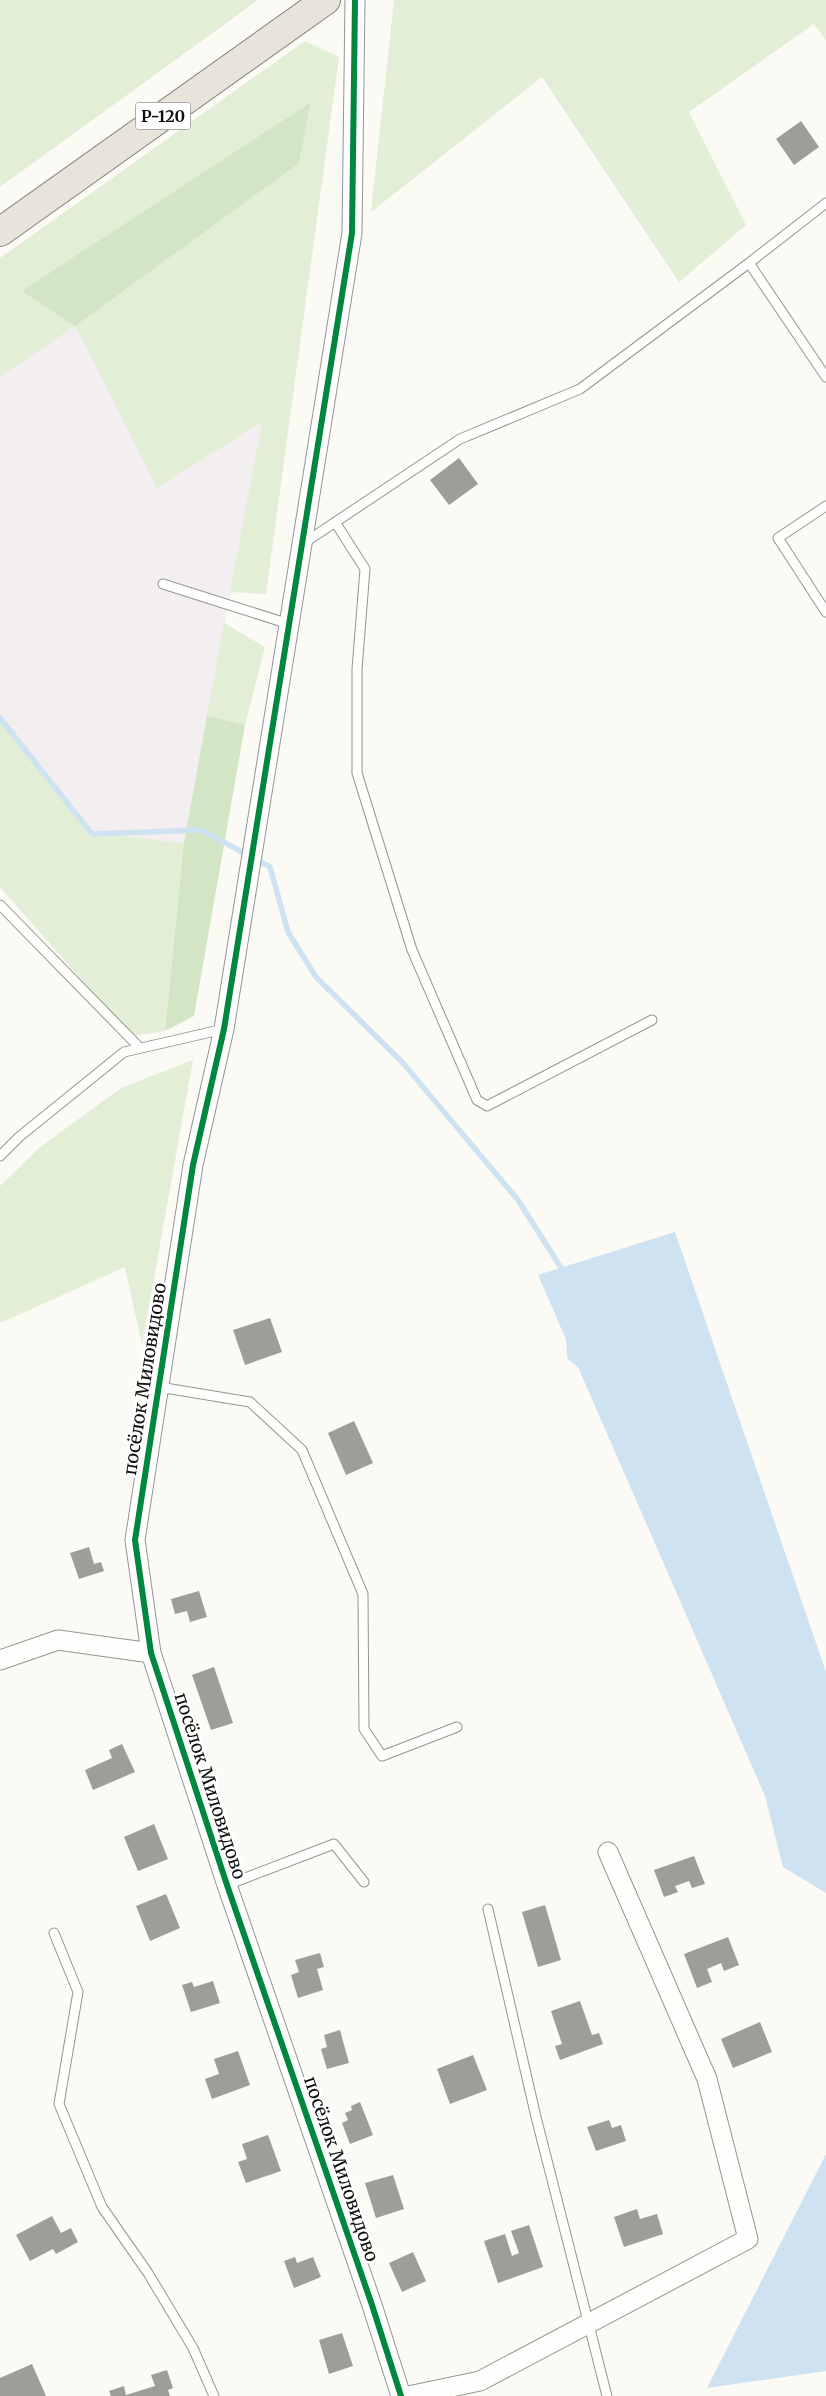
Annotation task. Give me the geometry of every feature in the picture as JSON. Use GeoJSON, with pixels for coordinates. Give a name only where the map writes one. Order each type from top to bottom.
{"type":"FeatureCollection","features":[{"type":"Feature","properties":{"kind":"highway","name":"Р-120"},"geometry":{"type":"LineString","coordinates":[[0,232],[326,0]]}},
{"type":"Feature","properties":{"kind":"street","name":"посёлок Миловидово"},"geometry":{"type":"LineString","coordinates":[[354,0],[352,234],[224,1029],[193,1165],[135,1540],[151,1653],[227,1885],[372,2305],[401,2396]]}},
{"type":"Feature","properties":{"kind":"street"},"geometry":{"type":"LineString","coordinates":[[0,1660],[58,1640],[151,1653]]}},
{"type":"Feature","properties":{"kind":"street"},"geometry":{"type":"LineString","coordinates":[[408,2396],[480,2381],[748,2238],[707,2079],[608,1852]]}},
{"type":"Feature","properties":{"kind":"lane"},"geometry":{"type":"LineString","coordinates":[[302,545],[460,439],[580,389],[826,203]]}},
{"type":"Feature","properties":{"kind":"lane"},"geometry":{"type":"LineString","coordinates":[[749,263],[826,377]]}},
{"type":"Feature","properties":{"kind":"lane"},"geometry":{"type":"LineString","coordinates":[[826,506],[778,538],[826,612]]}},
{"type":"Feature","properties":{"kind":"lane"},"geometry":{"type":"LineString","coordinates":[[335,522],[365,569],[356,669],[357,773],[412,950],[477,1100],[487,1106],[652,1020]]}},
{"type":"Feature","properties":{"kind":"lane"},"geometry":{"type":"LineString","coordinates":[[163,584],[289,624]]}},
{"type":"Feature","properties":{"kind":"lane"},"geometry":{"type":"LineString","coordinates":[[0,905],[140,1048]]}},
{"type":"Feature","properties":{"kind":"lane"},"geometry":{"type":"LineString","coordinates":[[0,1156],[19,1137],[124,1052],[224,1029]]}},
{"type":"Feature","properties":{"kind":"lane"},"geometry":{"type":"LineString","coordinates":[[159,1387],[250,1402],[302,1450],[363,1594],[364,1729],[382,1756],[457,1727]]}},
{"type":"Feature","properties":{"kind":"lane"},"geometry":{"type":"LineString","coordinates":[[227,1885],[334,1844],[364,1882]]}},
{"type":"Feature","properties":{"kind":"lane"},"geometry":{"type":"LineString","coordinates":[[488,1908],[536,2117],[590,2323],[607,2396]]}},
{"type":"Feature","properties":{"kind":"lane"},"geometry":{"type":"LineString","coordinates":[[54,1933],[78,1992],[59,2104],[102,2207],[148,2273],[193,2348],[214,2396]]}},
{"type":"Feature","properties":{"kind":"shaded area"},"geometry":{"type":"Polygon","coordinates":[[[75,326],[157,488],[262,422],[184,843],[90,832],[0,720],[0,377],[75,326]]]}},
{"type":"Feature","properties":{"kind":"green space"},"geometry":{"type":"Polygon","coordinates":[[[0,0],[258,0],[0,187],[0,0]]]}},
{"type":"Feature","properties":{"kind":"green space"},"geometry":{"type":"Polygon","coordinates":[[[394,0],[826,0],[826,40],[814,24],[689,112],[746,225],[679,282],[542,77],[371,212],[394,0]]]}},
{"type":"Feature","properties":{"kind":"green space"},"geometry":{"type":"Polygon","coordinates":[[[305,41],[339,57],[266,594],[230,592],[262,422],[157,488],[75,326],[0,377],[0,258],[305,41]]]}},
{"type":"Feature","properties":{"kind":"green space"},"geometry":{"type":"Polygon","coordinates":[[[310,103],[299,163],[75,326],[22,291],[310,103]]]}},
{"type":"Feature","properties":{"kind":"green space"},"geometry":{"type":"Polygon","coordinates":[[[224,623],[265,647],[245,725],[207,716],[224,623]]]}},
{"type":"Feature","properties":{"kind":"green space"},"geometry":{"type":"Polygon","coordinates":[[[207,716],[245,725],[194,1016],[165,1031],[184,843],[207,716]]]}},
{"type":"Feature","properties":{"kind":"green space"},"geometry":{"type":"Polygon","coordinates":[[[0,720],[90,832],[184,843],[165,1031],[131,1036],[0,887],[0,720]]]}},
{"type":"Feature","properties":{"kind":"green space"},"geometry":{"type":"Polygon","coordinates":[[[193,1060],[142,1345],[125,1267],[0,1323],[0,1186],[39,1148],[121,1088],[193,1060]]]}},
{"type":"Feature","properties":{"kind":"water"},"geometry":{"type":"Polygon","coordinates":[[[675,1232],[826,1672],[826,1893],[783,1867],[765,1796],[538,1275],[675,1232]]]}},
{"type":"Feature","properties":{"kind":"water"},"geometry":{"type":"Polygon","coordinates":[[[826,2154],[826,2371],[707,2388],[826,2154]]]}},
{"type":"Feature","properties":{"kind":"building"},"geometry":{"type":"Polygon","coordinates":[[[801,121],[819,147],[794,165],[776,139],[801,121]]]}},
{"type":"Feature","properties":{"kind":"building"},"geometry":{"type":"Polygon","coordinates":[[[459,458],[478,484],[449,505],[430,480],[459,458]]]}},
{"type":"Feature","properties":{"kind":"building"},"geometry":{"type":"Polygon","coordinates":[[[270,1318],[282,1352],[245,1365],[233,1330],[270,1318]]]}},
{"type":"Feature","properties":{"kind":"building"},"geometry":{"type":"Polygon","coordinates":[[[354,1421],[373,1463],[346,1475],[328,1433],[354,1421]]]}},
{"type":"Feature","properties":{"kind":"building"},"geometry":{"type":"Polygon","coordinates":[[[89,1547],[94,1564],[101,1562],[104,1571],[79,1579],[70,1553],[89,1547]]]}},
{"type":"Feature","properties":{"kind":"building"},"geometry":{"type":"Polygon","coordinates":[[[199,1591],[207,1617],[190,1622],[187,1611],[175,1614],[171,1599],[199,1591]]]}},
{"type":"Feature","properties":{"kind":"building"},"geometry":{"type":"Polygon","coordinates":[[[214,1667],[233,1723],[211,1730],[192,1675],[214,1667]]]}},
{"type":"Feature","properties":{"kind":"building"},"geometry":{"type":"Polygon","coordinates":[[[122,1744],[135,1772],[93,1790],[85,1770],[112,1758],[109,1750],[122,1744]]]}},
{"type":"Feature","properties":{"kind":"building"},"geometry":{"type":"Polygon","coordinates":[[[154,1824],[168,1859],[138,1871],[124,1837],[154,1824]]]}},
{"type":"Feature","properties":{"kind":"building"},"geometry":{"type":"Polygon","coordinates":[[[694,1856],[705,1884],[692,1888],[689,1881],[675,1886],[678,1892],[664,1897],[654,1870],[694,1856]]]}},
{"type":"Feature","properties":{"kind":"building"},"geometry":{"type":"Polygon","coordinates":[[[166,1894],[180,1928],[150,1941],[136,1906],[166,1894]]]}},
{"type":"Feature","properties":{"kind":"building"},"geometry":{"type":"Polygon","coordinates":[[[545,1905],[561,1960],[538,1967],[522,1912],[545,1905]]]}},
{"type":"Feature","properties":{"kind":"building"},"geometry":{"type":"Polygon","coordinates":[[[728,1937],[739,1965],[724,1971],[721,1963],[707,1969],[712,1982],[697,1988],[684,1954],[728,1937]]]}},
{"type":"Feature","properties":{"kind":"building"},"geometry":{"type":"Polygon","coordinates":[[[320,1953],[324,1967],[317,1969],[323,1990],[298,1998],[291,1975],[299,1972],[295,1960],[320,1953]]]}},
{"type":"Feature","properties":{"kind":"building"},"geometry":{"type":"Polygon","coordinates":[[[213,1981],[220,2003],[191,2012],[182,1985],[192,1982],[194,1987],[213,1981]]]}},
{"type":"Feature","properties":{"kind":"building"},"geometry":{"type":"Polygon","coordinates":[[[580,2001],[592,2035],[599,2033],[603,2044],[560,2060],[555,2046],[562,2044],[551,2011],[580,2001]]]}},
{"type":"Feature","properties":{"kind":"building"},"geometry":{"type":"Polygon","coordinates":[[[760,2022],[772,2052],[733,2068],[721,2039],[760,2022]]]}},
{"type":"Feature","properties":{"kind":"building"},"geometry":{"type":"Polygon","coordinates":[[[340,2030],[349,2063],[327,2069],[321,2049],[327,2047],[324,2035],[340,2030]]]}},
{"type":"Feature","properties":{"kind":"building"},"geometry":{"type":"Polygon","coordinates":[[[238,2051],[250,2085],[212,2099],[205,2079],[219,2074],[214,2059],[238,2051]]]}},
{"type":"Feature","properties":{"kind":"building"},"geometry":{"type":"Polygon","coordinates":[[[473,2055],[487,2090],[450,2104],[437,2069],[473,2055]]]}},
{"type":"Feature","properties":{"kind":"building"},"geometry":{"type":"Polygon","coordinates":[[[360,2102],[373,2135],[350,2144],[342,2123],[348,2120],[345,2113],[352,2110],[351,2106],[360,2102]]]}},
{"type":"Feature","properties":{"kind":"building"},"geometry":{"type":"Polygon","coordinates":[[[609,2120],[612,2128],[621,2125],[626,2141],[596,2151],[587,2127],[609,2120]]]}},
{"type":"Feature","properties":{"kind":"building"},"geometry":{"type":"Polygon","coordinates":[[[268,2135],[281,2171],[246,2183],[238,2162],[247,2159],[242,2144],[268,2135]]]}},
{"type":"Feature","properties":{"kind":"building"},"geometry":{"type":"Polygon","coordinates":[[[393,2175],[404,2209],[376,2218],[365,2183],[393,2175]]]}},
{"type":"Feature","properties":{"kind":"building"},"geometry":{"type":"Polygon","coordinates":[[[637,2209],[640,2219],[657,2214],[663,2234],[624,2247],[614,2217],[637,2209]]]}},
{"type":"Feature","properties":{"kind":"building"},"geometry":{"type":"Polygon","coordinates":[[[52,2216],[61,2233],[71,2228],[78,2242],[56,2254],[53,2249],[30,2261],[16,2235],[52,2216]]]}},
{"type":"Feature","properties":{"kind":"building"},"geometry":{"type":"Polygon","coordinates":[[[529,2225],[543,2267],[498,2283],[484,2241],[505,2234],[512,2256],[519,2253],[511,2231],[529,2225]]]}},
{"type":"Feature","properties":{"kind":"building"},"geometry":{"type":"Polygon","coordinates":[[[413,2252],[426,2281],[402,2292],[389,2263],[413,2252]]]}},
{"type":"Feature","properties":{"kind":"building"},"geometry":{"type":"Polygon","coordinates":[[[295,2257],[297,2263],[313,2257],[321,2277],[294,2288],[284,2261],[295,2257]]]}},
{"type":"Feature","properties":{"kind":"building"},"geometry":{"type":"Polygon","coordinates":[[[342,2333],[353,2366],[329,2374],[319,2340],[342,2333]]]}},
{"type":"Feature","properties":{"kind":"building"},"geometry":{"type":"Polygon","coordinates":[[[32,2364],[46,2396],[0,2396],[0,2378],[32,2364]]]}},
{"type":"Feature","properties":{"kind":"building"},"geometry":{"type":"Polygon","coordinates":[[[167,2370],[173,2388],[168,2390],[170,2396],[111,2396],[109,2391],[124,2386],[126,2395],[155,2386],[151,2375],[167,2370]]]}},
{"type":"Feature","properties":{"kind":"waterway"},"geometry":{"type":"LineString","coordinates":[[0,718],[92,834],[201,830],[270,867],[288,932],[316,977],[403,1063],[518,1200],[565,1274]]}},
{"type":"Feature","properties":{"kind":"waterway"},"geometry":{"type":"LineString","coordinates":[[569,1341],[570,1357],[581,1366]]}},
{"type":"Feature","properties":{"kind":"cycle path"},"geometry":{"type":"LineString","coordinates":[[355,0],[352,233],[224,1029],[193,1165],[135,1540],[151,1653],[227,1885],[372,2305],[401,2396]]}}]}
